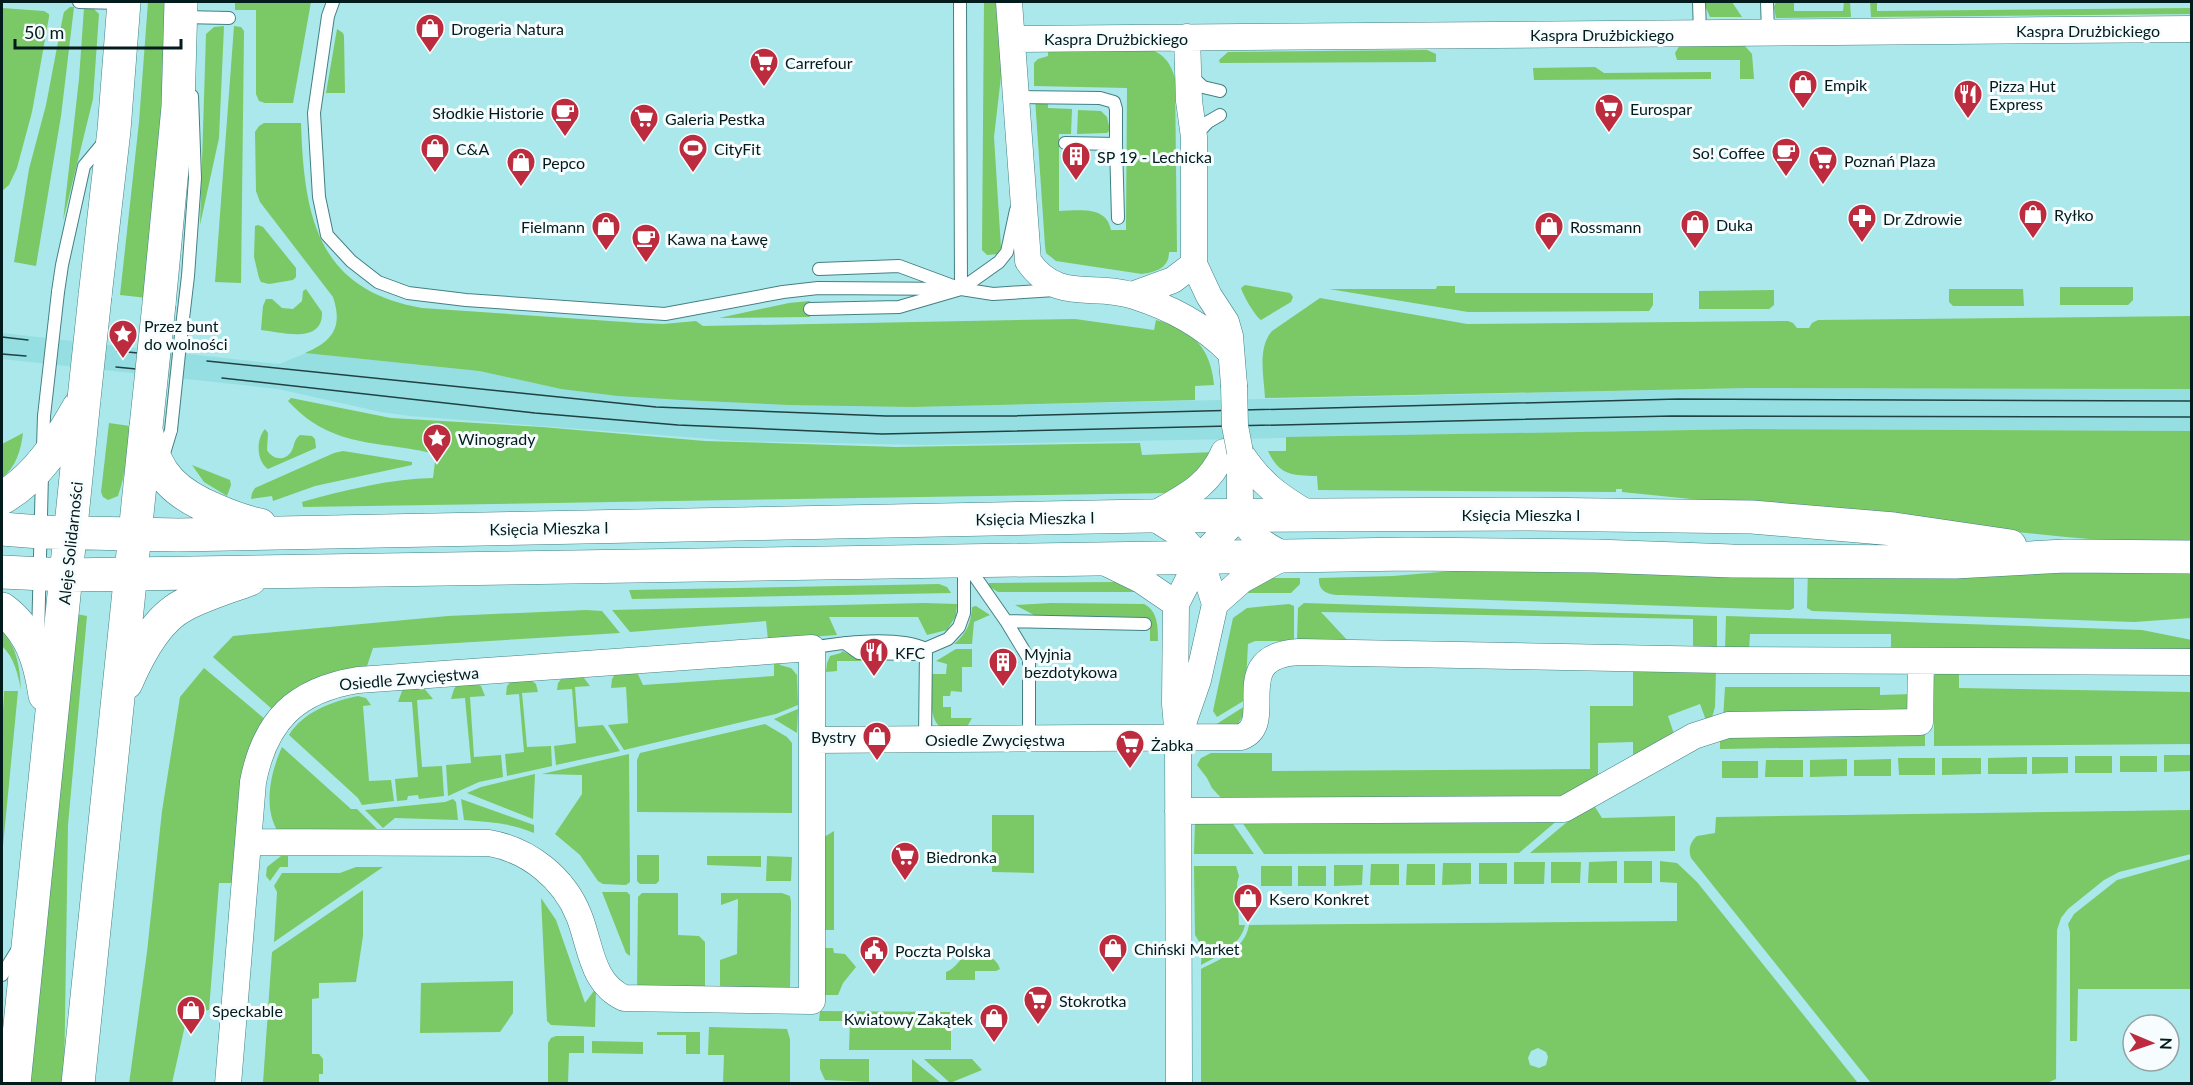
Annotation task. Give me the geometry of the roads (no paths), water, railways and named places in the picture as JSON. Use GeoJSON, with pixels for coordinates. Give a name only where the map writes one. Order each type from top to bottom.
{"type":"FeatureCollection","features":[{"type":"Feature","properties":{"kind":"street","name":"Aleje Solidarności"},"geometry":{"type":"LineString","coordinates":[[14,1083],[50,729],[56,532],[71,414],[96,296],[114,130],[124,2]]}},
{"type":"Feature","properties":{"kind":"street"},"geometry":{"type":"LineString","coordinates":[[1009,2],[1028,261],[1036,273],[1051,284],[1071,289],[1132,295],[1201,326],[1230,352]]}},
{"type":"Feature","properties":{"kind":"street"},"geometry":{"type":"LineString","coordinates":[[78,1083],[134,534],[159,429],[172,305],[181,9]]}},
{"type":"Feature","properties":{"kind":"street","name":"Kaspra Drużbickiego"},"geometry":{"type":"LineString","coordinates":[[1012,39],[2192,29]]}},
{"type":"Feature","properties":{"kind":"street"},"geometry":{"type":"LineString","coordinates":[[1187,37],[1187,73],[1194,136],[1194,264],[1209,296],[1226,322],[1230,336],[1235,426],[1232,452],[1241,514],[1253,534],[1266,547],[1287,556]]}},
{"type":"Feature","properties":{"kind":"street"},"geometry":{"type":"LineString","coordinates":[[1132,295],[1173,280],[1194,264]]}},
{"type":"Feature","properties":{"kind":"street"},"geometry":{"type":"LineString","coordinates":[[2,498],[42,465],[71,414]]}},
{"type":"Feature","properties":{"kind":"street"},"geometry":{"type":"LineString","coordinates":[[159,429],[151,452],[156,480],[175,488],[191,500],[241,521],[300,532]]}},
{"type":"Feature","properties":{"kind":"street"},"geometry":{"type":"LineString","coordinates":[[1232,452],[1267,487],[1309,514]]}},
{"type":"Feature","properties":{"kind":"street"},"geometry":{"type":"LineString","coordinates":[[1178,738],[1198,680],[1215,604],[1200,557],[1178,532],[1152,516],[1198,489],[1232,452]]}},
{"type":"Feature","properties":{"kind":"street"},"geometry":{"type":"LineString","coordinates":[[1179,1083],[1176,604],[1200,557],[1241,514]]}},
{"type":"Feature","properties":{"kind":"street","name":"Księcia Mieszka I"},"geometry":{"type":"LineString","coordinates":[[2,529],[134,534],[1241,514],[1540,514],[1752,517],[1894,529],[2065,556]]}},
{"type":"Feature","properties":{"kind":"street"},"geometry":{"type":"LineString","coordinates":[[1215,604],[1242,580],[1287,556]]}},
{"type":"Feature","properties":{"kind":"street","name":"Księcia Mieszka I"},"geometry":{"type":"LineString","coordinates":[[2,572],[130,574],[1287,556],[1596,556],[1732,561],[1955,562],[2065,556],[2192,557]]}},
{"type":"Feature","properties":{"kind":"street"},"geometry":{"type":"LineString","coordinates":[[1097,558],[1141,580],[1176,604]]}},
{"type":"Feature","properties":{"kind":"street"},"geometry":{"type":"LineString","coordinates":[[118,701],[134,663],[162,622],[183,605],[267,572]]}},
{"type":"Feature","properties":{"kind":"street"},"geometry":{"type":"LineString","coordinates":[[2,609],[25,631],[38,658],[50,729]]}},
{"type":"Feature","properties":{"kind":"street"},"geometry":{"type":"LineString","coordinates":[[249,842],[489,843],[513,848],[547,870],[566,892],[579,914],[603,983],[613,993],[624,998],[812,1001],[812,648]]}},
{"type":"Feature","properties":{"kind":"street","name":"Osiedle Zwycięstwa"},"geometry":{"type":"LineString","coordinates":[[228,1083],[253,782],[264,743],[275,723],[290,708],[324,687],[358,680],[812,648]]}},
{"type":"Feature","properties":{"kind":"street","name":"Osiedle Zwycięstwa"},"geometry":{"type":"LineString","coordinates":[[813,740],[1229,738],[1248,735],[1256,721],[1256,688],[1259,673],[1269,660],[1290,652],[1721,660],[1921,661]]}},
{"type":"Feature","properties":{"kind":"street"},"geometry":{"type":"LineString","coordinates":[[1178,811],[1564,809],[1694,736],[1728,725],[1920,722],[1921,661],[2192,662]]}},
{"type":"Feature","properties":{"kind":"lane"},"geometry":{"type":"LineString","coordinates":[[79,2],[124,2]]}},
{"type":"Feature","properties":{"kind":"lane"},"geometry":{"type":"LineString","coordinates":[[333,2],[328,16],[314,113],[319,197],[327,235],[351,261],[378,282],[408,293],[466,300],[665,314],[783,292],[818,288],[961,289],[993,294],[1071,289]]}},
{"type":"Feature","properties":{"kind":"lane"},"geometry":{"type":"LineString","coordinates":[[960,2],[961,289]]}},
{"type":"Feature","properties":{"kind":"lane"},"geometry":{"type":"LineString","coordinates":[[1699,2],[1700,33]]}},
{"type":"Feature","properties":{"kind":"lane"},"geometry":{"type":"LineString","coordinates":[[1767,2],[1767,32]]}},
{"type":"Feature","properties":{"kind":"lane"},"geometry":{"type":"LineString","coordinates":[[181,9],[229,18]]}},
{"type":"Feature","properties":{"kind":"lane"},"geometry":{"type":"LineString","coordinates":[[1187,73],[1203,87],[1220,91]]}},
{"type":"Feature","properties":{"kind":"lane"},"geometry":{"type":"LineString","coordinates":[[1015,97],[1100,98],[1114,102],[1118,218]]}},
{"type":"Feature","properties":{"kind":"lane"},"geometry":{"type":"LineString","coordinates":[[1194,136],[1208,122],[1220,115]]}},
{"type":"Feature","properties":{"kind":"lane"},"geometry":{"type":"LineString","coordinates":[[71,414],[58,292],[62,265],[84,166],[114,130]]}},
{"type":"Feature","properties":{"kind":"lane"},"geometry":{"type":"LineString","coordinates":[[1065,143],[1116,144]]}},
{"type":"Feature","properties":{"kind":"lane"},"geometry":{"type":"LineString","coordinates":[[810,309],[899,307],[961,289],[999,262],[1007,252],[1021,182]]}},
{"type":"Feature","properties":{"kind":"lane"},"geometry":{"type":"LineString","coordinates":[[819,269],[899,266],[961,289]]}},
{"type":"Feature","properties":{"kind":"lane"},"geometry":{"type":"LineString","coordinates":[[42,465],[56,532]]}},
{"type":"Feature","properties":{"kind":"lane"},"geometry":{"type":"LineString","coordinates":[[134,534],[156,480]]}},
{"type":"Feature","properties":{"kind":"lane"},"geometry":{"type":"LineString","coordinates":[[964,561],[1006,621],[1029,659],[1029,739]]}},
{"type":"Feature","properties":{"kind":"lane"},"geometry":{"type":"LineString","coordinates":[[845,643],[859,653],[913,654],[948,639],[959,627],[964,613],[966,599],[964,561]]}},
{"type":"Feature","properties":{"kind":"lane"},"geometry":{"type":"LineString","coordinates":[[38,658],[53,574]]}},
{"type":"Feature","properties":{"kind":"lane"},"geometry":{"type":"LineString","coordinates":[[1006,621],[1145,624]]}},
{"type":"Feature","properties":{"kind":"lane"},"geometry":{"type":"LineString","coordinates":[[812,648],[845,643],[914,643],[926,649]]}},
{"type":"Feature","properties":{"kind":"lane"},"geometry":{"type":"LineString","coordinates":[[925,739],[926,649]]}},
{"type":"Feature","properties":{"kind":"lane"},"geometry":{"type":"LineString","coordinates":[[913,654],[926,662]]}},
{"type":"Feature","properties":{"kind":"lane"},"geometry":{"type":"LineString","coordinates":[[2,975],[29,933]]}},
{"type":"Feature","properties":{"kind":"tram line"},"geometry":{"type":"LineString","coordinates":[[2,337],[28,340]]}},
{"type":"Feature","properties":{"kind":"tram line"},"geometry":{"type":"LineString","coordinates":[[117,351],[138,353]]}},
{"type":"Feature","properties":{"kind":"tram line"},"geometry":{"type":"LineString","coordinates":[[2,354],[26,356]]}},
{"type":"Feature","properties":{"kind":"tram line"},"geometry":{"type":"LineString","coordinates":[[207,361],[656,407],[886,416],[1011,416],[1678,399],[2192,401]]}},
{"type":"Feature","properties":{"kind":"tram line"},"geometry":{"type":"LineString","coordinates":[[116,367],[136,369]]}},
{"type":"Feature","properties":{"kind":"tram line"},"geometry":{"type":"LineString","coordinates":[[222,378],[535,413],[678,425],[882,434],[1672,416],[2192,417]]}},
{"type":"Feature","properties":{"kind":"place","name":"Drogeria Natura"},"geometry":{"type":"Point","coordinates":[430,54]}},
{"type":"Feature","properties":{"kind":"place","name":"Carrefour"},"geometry":{"type":"Point","coordinates":[764,88]}},
{"type":"Feature","properties":{"kind":"place","name":"Empik"},"geometry":{"type":"Point","coordinates":[1803,110]}},
{"type":"Feature","properties":{"kind":"place","name":"Pizza Hut Express"},"geometry":{"type":"Point","coordinates":[1968,120]}},
{"type":"Feature","properties":{"kind":"place","name":"Eurospar"},"geometry":{"type":"Point","coordinates":[1609,134]}},
{"type":"Feature","properties":{"kind":"place","name":"Słodkie Historie"},"geometry":{"type":"Point","coordinates":[565,138]}},
{"type":"Feature","properties":{"kind":"place","name":"Galeria Pestka"},"geometry":{"type":"Point","coordinates":[644,144]}},
{"type":"Feature","properties":{"kind":"place","name":"C&A"},"geometry":{"type":"Point","coordinates":[435,174]}},
{"type":"Feature","properties":{"kind":"place","name":"CityFit"},"geometry":{"type":"Point","coordinates":[693,174]}},
{"type":"Feature","properties":{"kind":"place","name":"So! Coffee"},"geometry":{"type":"Point","coordinates":[1786,178]}},
{"type":"Feature","properties":{"kind":"place","name":"SP 19 - Lechicka"},"geometry":{"type":"Point","coordinates":[1076,182]}},
{"type":"Feature","properties":{"kind":"place","name":"Poznań Plaza"},"geometry":{"type":"Point","coordinates":[1823,186]}},
{"type":"Feature","properties":{"kind":"place","name":"Pepco"},"geometry":{"type":"Point","coordinates":[521,188]}},
{"type":"Feature","properties":{"kind":"place","name":"Ryłko"},"geometry":{"type":"Point","coordinates":[2033,240]}},
{"type":"Feature","properties":{"kind":"place","name":"Dr Zdrowie"},"geometry":{"type":"Point","coordinates":[1862,244]}},
{"type":"Feature","properties":{"kind":"place","name":"Duka"},"geometry":{"type":"Point","coordinates":[1695,250]}},
{"type":"Feature","properties":{"kind":"place","name":"Fielmann"},"geometry":{"type":"Point","coordinates":[606,252]}},
{"type":"Feature","properties":{"kind":"place","name":"Rossmann"},"geometry":{"type":"Point","coordinates":[1549,252]}},
{"type":"Feature","properties":{"kind":"place","name":"Kawa na Ławę"},"geometry":{"type":"Point","coordinates":[646,264]}},
{"type":"Feature","properties":{"kind":"place","name":"Przez bunt do wolności"},"geometry":{"type":"Point","coordinates":[123,360]}},
{"type":"Feature","properties":{"kind":"place","name":"Winogrady"},"geometry":{"type":"Point","coordinates":[437,464]}},
{"type":"Feature","properties":{"kind":"place","name":"KFC"},"geometry":{"type":"Point","coordinates":[874,678]}},
{"type":"Feature","properties":{"kind":"place","name":"Myjnia bezdotykowa"},"geometry":{"type":"Point","coordinates":[1003,688]}},
{"type":"Feature","properties":{"kind":"place","name":"Bystry"},"geometry":{"type":"Point","coordinates":[877,762]}},
{"type":"Feature","properties":{"kind":"place","name":"Żabka"},"geometry":{"type":"Point","coordinates":[1130,770]}},
{"type":"Feature","properties":{"kind":"place","name":"Biedronka"},"geometry":{"type":"Point","coordinates":[905,882]}},
{"type":"Feature","properties":{"kind":"place","name":"Ksero Konkret"},"geometry":{"type":"Point","coordinates":[1248,924]}},
{"type":"Feature","properties":{"kind":"place","name":"Chiński Market"},"geometry":{"type":"Point","coordinates":[1113,974]}},
{"type":"Feature","properties":{"kind":"place","name":"Poczta Polska"},"geometry":{"type":"Point","coordinates":[874,976]}},
{"type":"Feature","properties":{"kind":"place","name":"Stokrotka"},"geometry":{"type":"Point","coordinates":[1038,1026]}},
{"type":"Feature","properties":{"kind":"place","name":"Speckable"},"geometry":{"type":"Point","coordinates":[191,1036]}},
{"type":"Feature","properties":{"kind":"place","name":"Kwiatowy Zakątek"},"geometry":{"type":"Point","coordinates":[994,1044]}}]}
